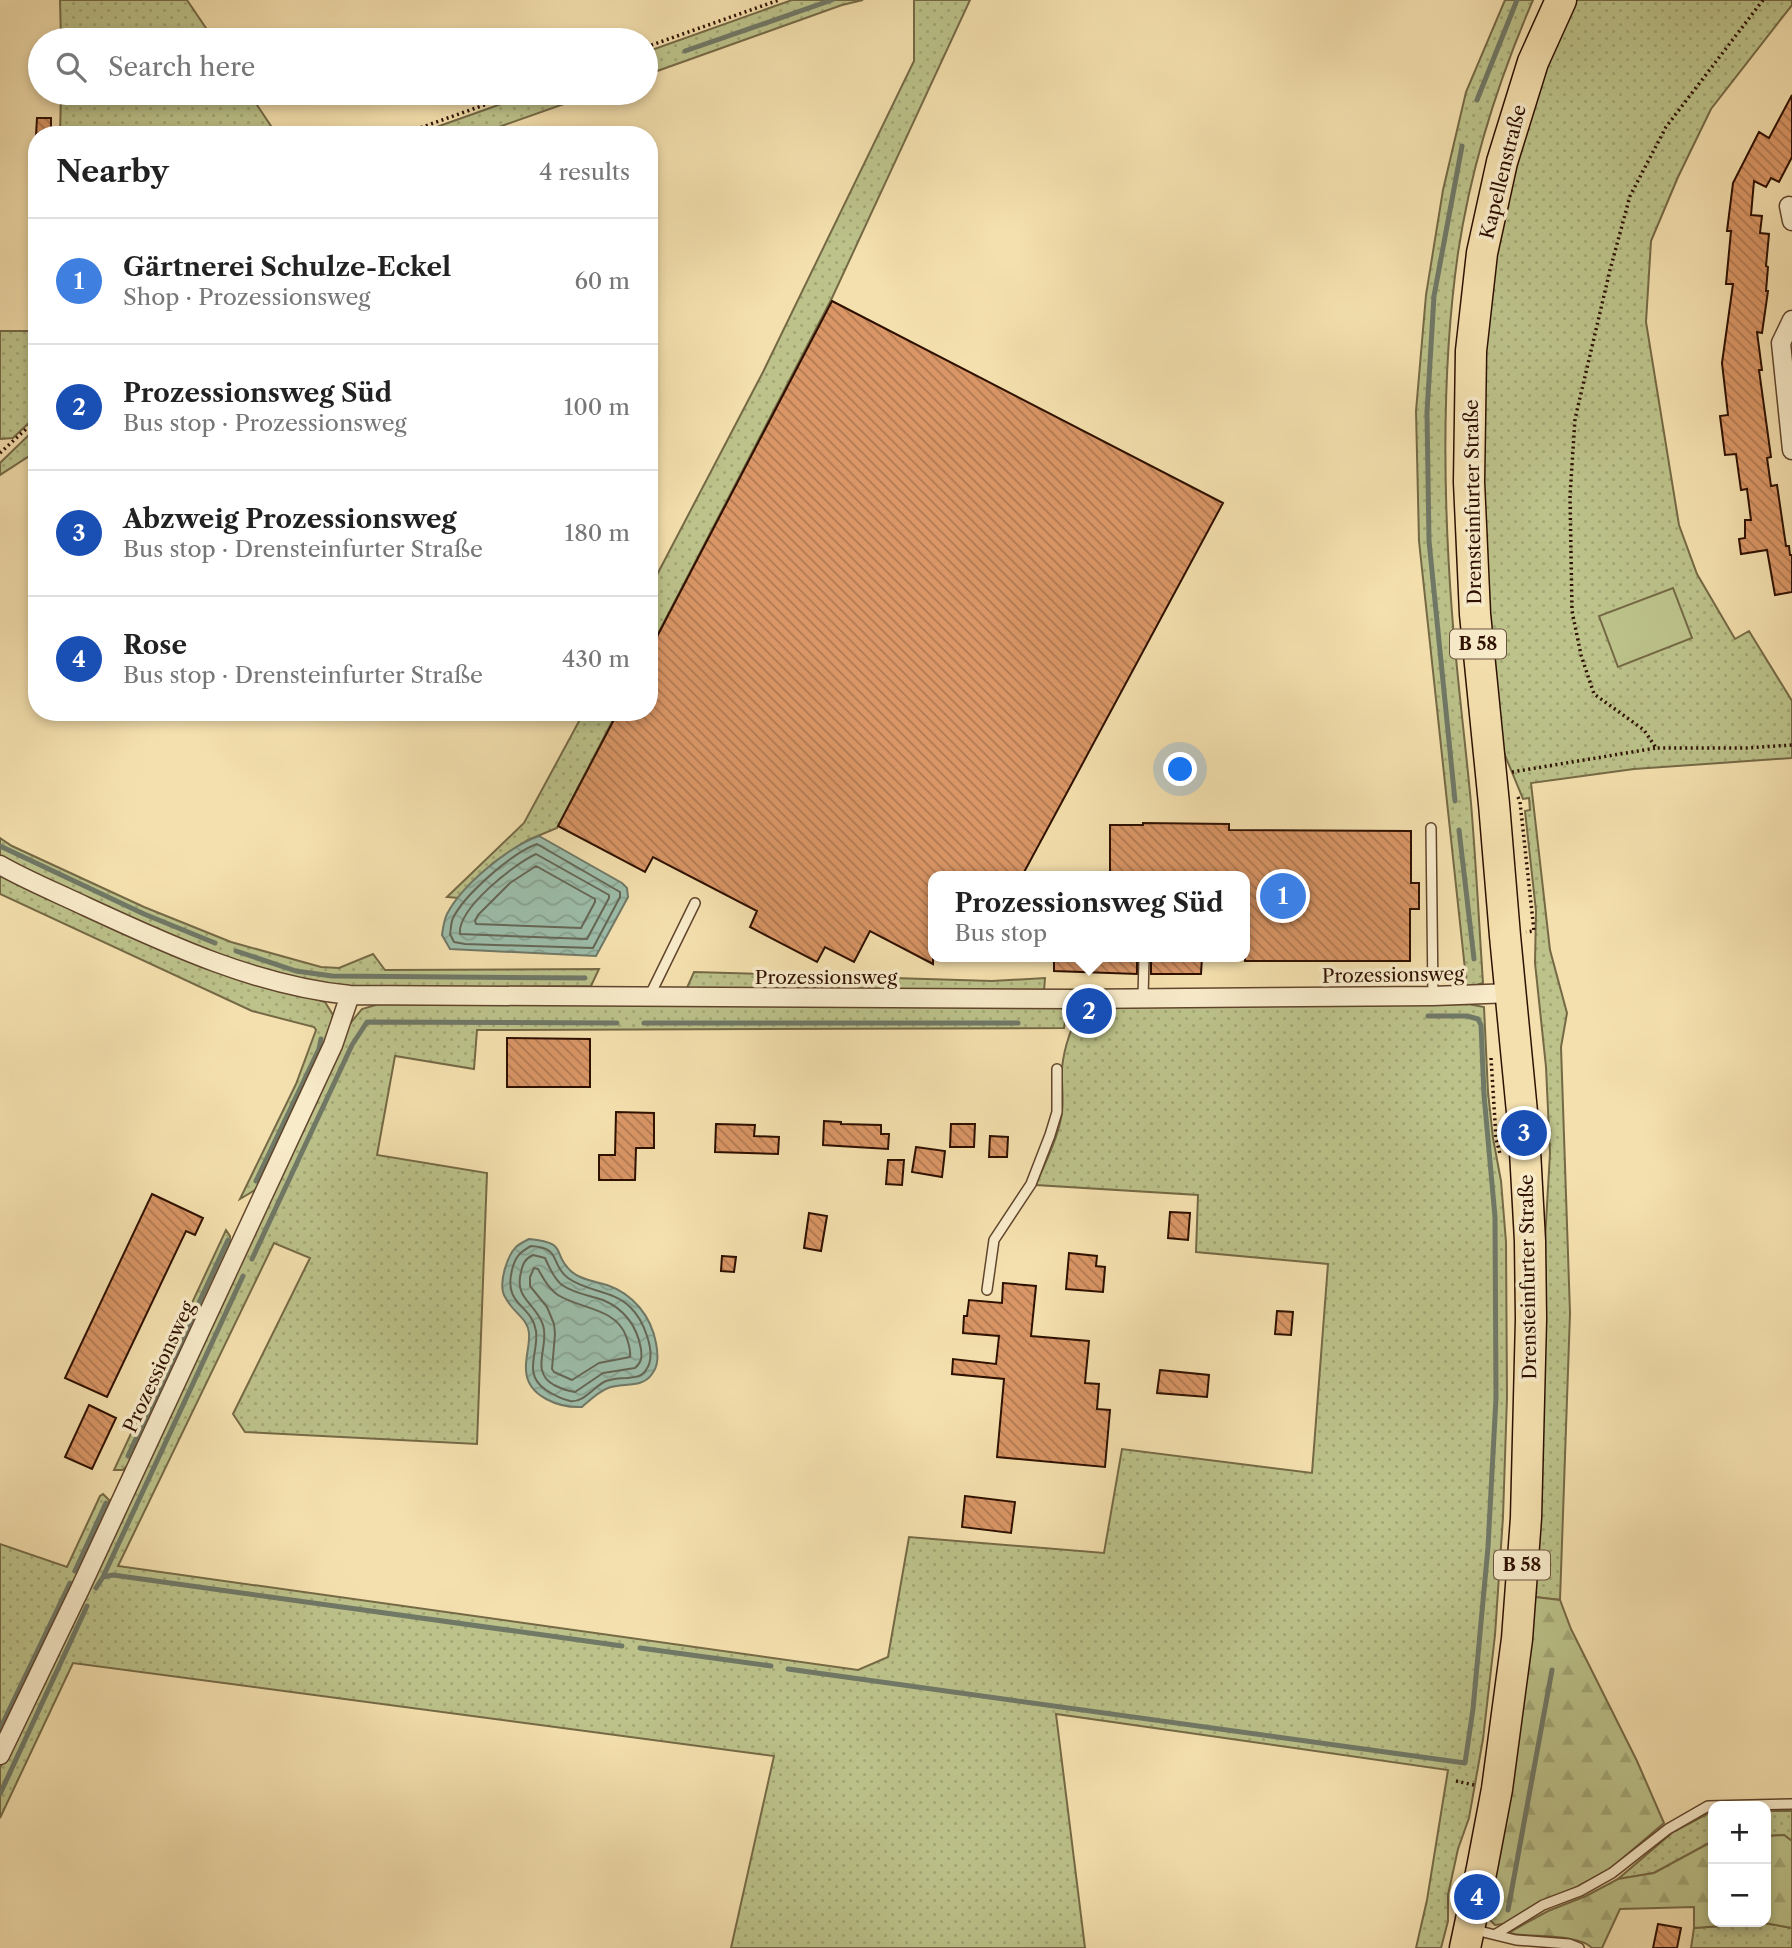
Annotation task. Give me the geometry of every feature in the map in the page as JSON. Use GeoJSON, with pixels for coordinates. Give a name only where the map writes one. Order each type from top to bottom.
{"type":"FeatureCollection","features":[{"type":"Feature","properties":{"kind":"main road","name":"Kapellenstraße"},"geometry":{"type":"LineString","coordinates":[[1471,351],[1482,253],[1502,162],[1533,62],[1560,0]]}},
{"type":"Feature","properties":{"kind":"main road","name":"Drensteinfurter Straße"},"geometry":{"type":"LineString","coordinates":[[1471,351],[1469,482],[1475,614],[1524,1133],[1530,1241],[1531,1345],[1526,1518],[1517,1639],[1477,1937]]}},
{"type":"Feature","properties":{"kind":"street"},"geometry":{"type":"LineString","coordinates":[[1792,320],[1781,343],[1792,450]]}},
{"type":"Feature","properties":{"kind":"street","name":"Prozessionsweg"},"geometry":{"type":"LineString","coordinates":[[0,865],[136,930],[222,965],[316,992],[350,995],[1143,998],[1512,993]]}},
{"type":"Feature","properties":{"kind":"street","name":"Prozessionsweg"},"geometry":{"type":"LineString","coordinates":[[0,1755],[333,1045],[350,995]]}},
{"type":"Feature","properties":{"kind":"lane"},"geometry":{"type":"LineString","coordinates":[[1431,828],[1433,996]]}},
{"type":"Feature","properties":{"kind":"lane"},"geometry":{"type":"LineString","coordinates":[[649,997],[695,903]]}},
{"type":"Feature","properties":{"kind":"lane"},"geometry":{"type":"LineString","coordinates":[[1143,998],[1144,962]]}},
{"type":"Feature","properties":{"kind":"lane"},"geometry":{"type":"LineString","coordinates":[[987,1290],[994,1240],[1031,1184],[1050,1135],[1057,1112],[1057,1069]]}},
{"type":"Feature","properties":{"kind":"lane"},"geometry":{"type":"LineString","coordinates":[[1477,1937],[1580,1891],[1612,1873],[1668,1829],[1709,1806],[1792,1804]]}},
{"type":"Feature","properties":{"kind":"lane"},"geometry":{"type":"LineString","coordinates":[[1477,1937],[1569,1944],[1579,1948]]}},
{"type":"Feature","properties":{"kind":"path"},"geometry":{"type":"LineString","coordinates":[[658,43],[779,0]]}},
{"type":"Feature","properties":{"kind":"path"},"geometry":{"type":"LineString","coordinates":[[1656,748],[1644,730],[1594,694],[1581,655],[1572,611],[1570,496],[1575,419],[1630,196],[1666,127],[1763,0]]}},
{"type":"Feature","properties":{"kind":"path"},"geometry":{"type":"LineString","coordinates":[[425,126],[484,105]]}},
{"type":"Feature","properties":{"kind":"path"},"geometry":{"type":"LineString","coordinates":[[0,453],[28,427]]}},
{"type":"Feature","properties":{"kind":"path"},"geometry":{"type":"LineString","coordinates":[[1513,782],[1509,772],[1656,748],[1792,745]]}},
{"type":"Feature","properties":{"kind":"path"},"geometry":{"type":"LineString","coordinates":[[1517,792],[1534,931]]}},
{"type":"Feature","properties":{"kind":"green space"},"geometry":{"type":"Polygon","coordinates":[[[60,0],[187,0],[206,28],[61,28],[60,0]]]}},
{"type":"Feature","properties":{"kind":"green space"},"geometry":{"type":"Polygon","coordinates":[[[792,0],[863,0],[842,5],[658,71],[658,48],[792,0]]]}},
{"type":"Feature","properties":{"kind":"green space"},"geometry":{"type":"Polygon","coordinates":[[[914,0],[970,0],[832,298],[658,634],[658,573],[763,372],[914,61],[914,0]]]}},
{"type":"Feature","properties":{"kind":"green space"},"geometry":{"type":"Polygon","coordinates":[[[1505,0],[1533,0],[1497,93],[1470,188],[1452,298],[1446,388],[1445,478],[1449,568],[1471,803],[1483,983],[1467,988],[1419,541],[1416,411],[1426,295],[1443,190],[1466,92],[1505,0]]]}},
{"type":"Feature","properties":{"kind":"green space"},"geometry":{"type":"Polygon","coordinates":[[[1569,0],[1792,0],[1792,5],[1711,109],[1678,177],[1651,241],[1646,322],[1679,525],[1697,574],[1735,639],[1749,631],[1792,701],[1792,758],[1634,769],[1531,783],[1550,950],[1567,1013],[1561,1047],[1570,1313],[1560,1600],[1535,1597],[1540,1517],[1545,1240],[1550,1153],[1546,1067],[1535,963],[1536,911],[1525,811],[1530,810],[1529,798],[1523,799],[1502,748],[1486,615],[1481,352],[1510,164],[1569,0]]]}},
{"type":"Feature","properties":{"kind":"green space"},"geometry":{"type":"Polygon","coordinates":[[[61,105],[257,105],[271,126],[60,126],[61,105]]]}},
{"type":"Feature","properties":{"kind":"green space"},"geometry":{"type":"Polygon","coordinates":[[[498,105],[561,105],[502,126],[439,126],[498,105]]]}},
{"type":"Feature","properties":{"kind":"green space"},"geometry":{"type":"Polygon","coordinates":[[[0,331],[28,331],[28,424],[13,438],[0,439],[0,331]]]}},
{"type":"Feature","properties":{"kind":"green space"},"geometry":{"type":"Polygon","coordinates":[[[28,436],[28,457],[0,475],[0,463],[28,436]]]}},
{"type":"Feature","properties":{"kind":"green space"},"geometry":{"type":"Polygon","coordinates":[[[1673,588],[1692,638],[1618,667],[1599,616],[1673,588]]]}},
{"type":"Feature","properties":{"kind":"green space"},"geometry":{"type":"Polygon","coordinates":[[[579,721],[612,721],[557,828],[528,840],[493,863],[458,898],[447,897],[524,823],[579,721]]]}},
{"type":"Feature","properties":{"kind":"green space"},"geometry":{"type":"Polygon","coordinates":[[[0,838],[144,907],[231,942],[321,967],[339,968],[373,954],[385,970],[599,969],[591,986],[329,986],[227,959],[140,924],[0,857],[0,838]]]}},
{"type":"Feature","properties":{"kind":"green space"},"geometry":{"type":"Polygon","coordinates":[[[0,872],[221,971],[325,1002],[333,1015],[327,1043],[262,1181],[255,1190],[240,1199],[296,1084],[316,1030],[314,1027],[252,1011],[0,894],[0,872]]]}},
{"type":"Feature","properties":{"kind":"green space"},"geometry":{"type":"Polygon","coordinates":[[[694,972],[992,981],[1045,978],[1044,991],[686,990],[694,972]]]}},
{"type":"Feature","properties":{"kind":"green space"},"geometry":{"type":"Polygon","coordinates":[[[379,1004],[1061,1005],[1066,1016],[1064,1028],[477,1030],[474,1069],[395,1056],[377,1155],[487,1173],[477,1444],[245,1432],[233,1414],[310,1258],[274,1243],[118,1566],[858,1670],[888,1657],[909,1537],[1104,1553],[1122,1449],[1312,1473],[1328,1264],[1196,1252],[1198,1195],[1036,1185],[1058,1131],[1063,1106],[1062,1073],[1065,1052],[1072,1027],[1084,1006],[1468,1004],[1484,1007],[1488,1092],[1501,1181],[1506,1242],[1507,1397],[1503,1517],[1495,1635],[1483,1739],[1469,1818],[1458,1849],[1448,1895],[1448,1921],[1441,1948],[1416,1948],[1427,1900],[1448,1770],[1056,1714],[1085,1948],[731,1948],[774,1756],[73,1663],[0,1818],[0,1768],[348,1026],[362,1009],[379,1004]]]}},
{"type":"Feature","properties":{"kind":"green space"},"geometry":{"type":"Polygon","coordinates":[[[226,1230],[230,1236],[229,1252],[129,1464],[123,1470],[114,1470],[226,1230]]]}},
{"type":"Feature","properties":{"kind":"green space"},"geometry":{"type":"Polygon","coordinates":[[[103,1494],[109,1500],[110,1507],[0,1737],[0,1544],[67,1567],[103,1494]]]}},
{"type":"Feature","properties":{"kind":"green space"},"geometry":{"type":"Polygon","coordinates":[[[1535,1597],[1560,1600],[1571,1629],[1637,1761],[1664,1823],[1610,1869],[1575,1888],[1540,1902],[1503,1924],[1495,1925],[1486,1912],[1521,1716],[1535,1597]]]}},
{"type":"Feature","properties":{"kind":"green space"},"geometry":{"type":"Polygon","coordinates":[[[1771,1811],[1792,1811],[1792,1841],[1784,1835],[1771,1836],[1771,1811]]]}},
{"type":"Feature","properties":{"kind":"green space"},"geometry":{"type":"Polygon","coordinates":[[[1708,1814],[1708,1844],[1654,1873],[1618,1879],[1673,1832],[1708,1814]]]}},
{"type":"Feature","properties":{"kind":"green space"},"geometry":{"type":"Polygon","coordinates":[[[1784,1835],[1792,1841],[1792,1928],[1771,1924],[1771,1836],[1784,1835]]]}},
{"type":"Feature","properties":{"kind":"green space"},"geometry":{"type":"Polygon","coordinates":[[[1708,1844],[1708,1927],[1694,1928],[1694,1907],[1620,1909],[1602,1948],[1592,1948],[1585,1943],[1565,1938],[1508,1933],[1548,1911],[1586,1896],[1618,1879],[1654,1873],[1708,1844]]]}},
{"type":"Feature","properties":{"kind":"green space"},"geometry":{"type":"Polygon","coordinates":[[[1771,1924],[1792,1928],[1792,1948],[1691,1948],[1694,1928],[1771,1927],[1771,1924]]]}},
{"type":"Feature","properties":{"kind":"water"},"geometry":{"type":"Polygon","coordinates":[[[539,836],[627,888],[628,897],[596,956],[450,949],[442,935],[444,924],[446,916],[463,891],[500,858],[539,836]]]}},
{"type":"Feature","properties":{"kind":"water"},"geometry":{"type":"Polygon","coordinates":[[[529,1239],[555,1246],[566,1266],[576,1275],[616,1289],[639,1307],[654,1333],[657,1351],[656,1367],[648,1379],[608,1388],[582,1407],[555,1403],[538,1394],[532,1387],[526,1370],[528,1329],[507,1300],[502,1287],[510,1256],[517,1246],[529,1239]]]}},
{"type":"Feature","properties":{"kind":"building"},"geometry":{"type":"Polygon","coordinates":[[[1792,95],[1792,157],[1779,182],[1771,178],[1766,187],[1754,181],[1751,215],[1762,216],[1760,233],[1769,234],[1766,266],[1768,291],[1762,333],[1757,332],[1762,370],[1759,370],[1771,457],[1767,458],[1771,486],[1777,485],[1786,546],[1789,546],[1792,555],[1792,592],[1775,595],[1767,550],[1741,554],[1739,539],[1745,538],[1745,520],[1751,520],[1747,489],[1741,490],[1736,454],[1725,455],[1720,416],[1728,415],[1722,363],[1733,284],[1726,284],[1731,231],[1727,231],[1733,183],[1759,132],[1769,138],[1792,95]]]}},
{"type":"Feature","properties":{"kind":"building"},"geometry":{"type":"Polygon","coordinates":[[[37,118],[51,118],[51,126],[37,126],[37,118]]]}},
{"type":"Feature","properties":{"kind":"building"},"geometry":{"type":"Polygon","coordinates":[[[832,301],[1223,503],[1025,871],[928,871],[928,961],[870,931],[854,962],[825,947],[817,962],[750,927],[757,911],[653,857],[645,872],[558,826],[613,721],[658,721],[658,635],[832,301]]]}},
{"type":"Feature","properties":{"kind":"building"},"geometry":{"type":"Polygon","coordinates":[[[1229,824],[1229,830],[1411,831],[1411,883],[1419,883],[1419,909],[1410,909],[1410,961],[1250,961],[1250,871],[1110,871],[1110,825],[1229,824]]]}},
{"type":"Feature","properties":{"kind":"building"},"geometry":{"type":"Polygon","coordinates":[[[1054,962],[1137,962],[1137,974],[1054,971],[1054,962]]]}},
{"type":"Feature","properties":{"kind":"building"},"geometry":{"type":"Polygon","coordinates":[[[1151,962],[1202,962],[1201,974],[1151,974],[1151,962]]]}},
{"type":"Feature","properties":{"kind":"building"},"geometry":{"type":"Polygon","coordinates":[[[507,1038],[590,1039],[590,1087],[507,1087],[507,1038]]]}},
{"type":"Feature","properties":{"kind":"building"},"geometry":{"type":"Polygon","coordinates":[[[616,1112],[654,1113],[654,1148],[636,1148],[635,1180],[599,1180],[599,1155],[615,1155],[616,1112]]]}},
{"type":"Feature","properties":{"kind":"building"},"geometry":{"type":"Polygon","coordinates":[[[824,1121],[881,1125],[881,1134],[889,1134],[888,1149],[823,1145],[824,1121]]]}},
{"type":"Feature","properties":{"kind":"building"},"geometry":{"type":"Polygon","coordinates":[[[716,1124],[755,1125],[754,1136],[779,1137],[778,1154],[715,1152],[716,1124]]]}},
{"type":"Feature","properties":{"kind":"building"},"geometry":{"type":"Polygon","coordinates":[[[951,1124],[975,1124],[974,1147],[950,1147],[951,1124]]]}},
{"type":"Feature","properties":{"kind":"building"},"geometry":{"type":"Polygon","coordinates":[[[990,1136],[1008,1137],[1007,1157],[989,1157],[990,1136]]]}},
{"type":"Feature","properties":{"kind":"building"},"geometry":{"type":"Polygon","coordinates":[[[916,1147],[945,1151],[942,1177],[912,1172],[916,1147]]]}},
{"type":"Feature","properties":{"kind":"building"},"geometry":{"type":"Polygon","coordinates":[[[888,1160],[904,1160],[902,1185],[886,1184],[888,1160]]]}},
{"type":"Feature","properties":{"kind":"building"},"geometry":{"type":"Polygon","coordinates":[[[152,1194],[203,1218],[195,1235],[186,1231],[107,1397],[65,1378],[152,1194]]]}},
{"type":"Feature","properties":{"kind":"building"},"geometry":{"type":"Polygon","coordinates":[[[1170,1212],[1190,1213],[1188,1240],[1168,1238],[1170,1212]]]}},
{"type":"Feature","properties":{"kind":"building"},"geometry":{"type":"Polygon","coordinates":[[[809,1213],[827,1216],[821,1251],[804,1248],[809,1213]]]}},
{"type":"Feature","properties":{"kind":"building"},"geometry":{"type":"Polygon","coordinates":[[[1069,1253],[1097,1256],[1096,1266],[1105,1267],[1103,1292],[1066,1289],[1069,1253]]]}},
{"type":"Feature","properties":{"kind":"building"},"geometry":{"type":"Polygon","coordinates":[[[722,1256],[736,1257],[734,1272],[721,1271],[722,1256]]]}},
{"type":"Feature","properties":{"kind":"building"},"geometry":{"type":"Polygon","coordinates":[[[1003,1283],[1036,1286],[1031,1336],[1089,1341],[1085,1383],[1099,1384],[1097,1409],[1110,1410],[1105,1467],[997,1457],[1004,1379],[952,1374],[953,1359],[996,1364],[999,1336],[963,1333],[964,1316],[967,1316],[969,1300],[1002,1303],[1003,1283]]]}},
{"type":"Feature","properties":{"kind":"building"},"geometry":{"type":"Polygon","coordinates":[[[1277,1311],[1293,1312],[1291,1335],[1275,1334],[1277,1311]]]}},
{"type":"Feature","properties":{"kind":"building"},"geometry":{"type":"Polygon","coordinates":[[[1160,1370],[1209,1375],[1207,1397],[1157,1393],[1160,1370]]]}},
{"type":"Feature","properties":{"kind":"building"},"geometry":{"type":"Polygon","coordinates":[[[89,1405],[116,1418],[92,1469],[65,1457],[89,1405]]]}},
{"type":"Feature","properties":{"kind":"building"},"geometry":{"type":"Polygon","coordinates":[[[965,1496],[1015,1502],[1011,1533],[962,1527],[965,1496]]]}},
{"type":"Feature","properties":{"kind":"building"},"geometry":{"type":"Polygon","coordinates":[[[1658,1924],[1681,1928],[1677,1948],[1653,1948],[1658,1924]]]}},
{"type":"Feature","properties":{"kind":"waterway"},"geometry":{"type":"LineString","coordinates":[[685,51],[832,0]]}},
{"type":"Feature","properties":{"kind":"waterway"},"geometry":{"type":"LineString","coordinates":[[1477,100],[1517,0]]}},
{"type":"Feature","properties":{"kind":"waterway"},"geometry":{"type":"LineString","coordinates":[[1455,801],[1429,541],[1427,412],[1434,296],[1462,146]]}},
{"type":"Feature","properties":{"kind":"waterway"},"geometry":{"type":"LineString","coordinates":[[1459,830],[1474,959]]}},
{"type":"Feature","properties":{"kind":"waterway"},"geometry":{"type":"LineString","coordinates":[[0,846],[144,914],[215,943]]}},
{"type":"Feature","properties":{"kind":"waterway"},"geometry":{"type":"LineString","coordinates":[[236,951],[296,971],[332,976],[585,978]]}},
{"type":"Feature","properties":{"kind":"waterway"},"geometry":{"type":"LineString","coordinates":[[788,1669],[1465,1763],[1473,1709],[1488,1547],[1496,1398],[1495,1217],[1481,1025],[1478,1019],[1467,1016],[1428,1016]]}},
{"type":"Feature","properties":{"kind":"waterway"},"geometry":{"type":"LineString","coordinates":[[252,1259],[352,1045],[367,1022],[617,1023]]}},
{"type":"Feature","properties":{"kind":"waterway"},"geometry":{"type":"LineString","coordinates":[[644,1023],[1018,1023]]}},
{"type":"Feature","properties":{"kind":"waterway"},"geometry":{"type":"LineString","coordinates":[[256,1181],[319,1049],[321,1039]]}},
{"type":"Feature","properties":{"kind":"waterway"},"geometry":{"type":"LineString","coordinates":[[128,1456],[228,1240]]}},
{"type":"Feature","properties":{"kind":"waterway"},"geometry":{"type":"LineString","coordinates":[[103,1577],[243,1276]]}},
{"type":"Feature","properties":{"kind":"waterway"},"geometry":{"type":"LineString","coordinates":[[75,1571],[106,1503]]}},
{"type":"Feature","properties":{"kind":"waterway"},"geometry":{"type":"LineString","coordinates":[[96,1588],[103,1577],[113,1575],[622,1646]]}},
{"type":"Feature","properties":{"kind":"waterway"},"geometry":{"type":"LineString","coordinates":[[1,1727],[70,1583]]}},
{"type":"Feature","properties":{"kind":"waterway"},"geometry":{"type":"LineString","coordinates":[[0,1794],[87,1606]]}},
{"type":"Feature","properties":{"kind":"waterway"},"geometry":{"type":"LineString","coordinates":[[640,1648],[771,1666]]}},
{"type":"Feature","properties":{"kind":"waterway"},"geometry":{"type":"LineString","coordinates":[[1508,1910],[1552,1670]]}},
{"type":"Feature","properties":{"kind":"place","name":"Gärtnerei Schulze-Eckel"},"geometry":{"type":"Point","coordinates":[1283,896]}},
{"type":"Feature","properties":{"kind":"place","name":"Prozessionsweg Süd"},"geometry":{"type":"Point","coordinates":[1089,1011]}},
{"type":"Feature","properties":{"kind":"place","name":"Abzweig Prozessionsweg"},"geometry":{"type":"Point","coordinates":[1524,1133]}},
{"type":"Feature","properties":{"kind":"place","name":"Rose"},"geometry":{"type":"Point","coordinates":[1477,1897]}}]}
